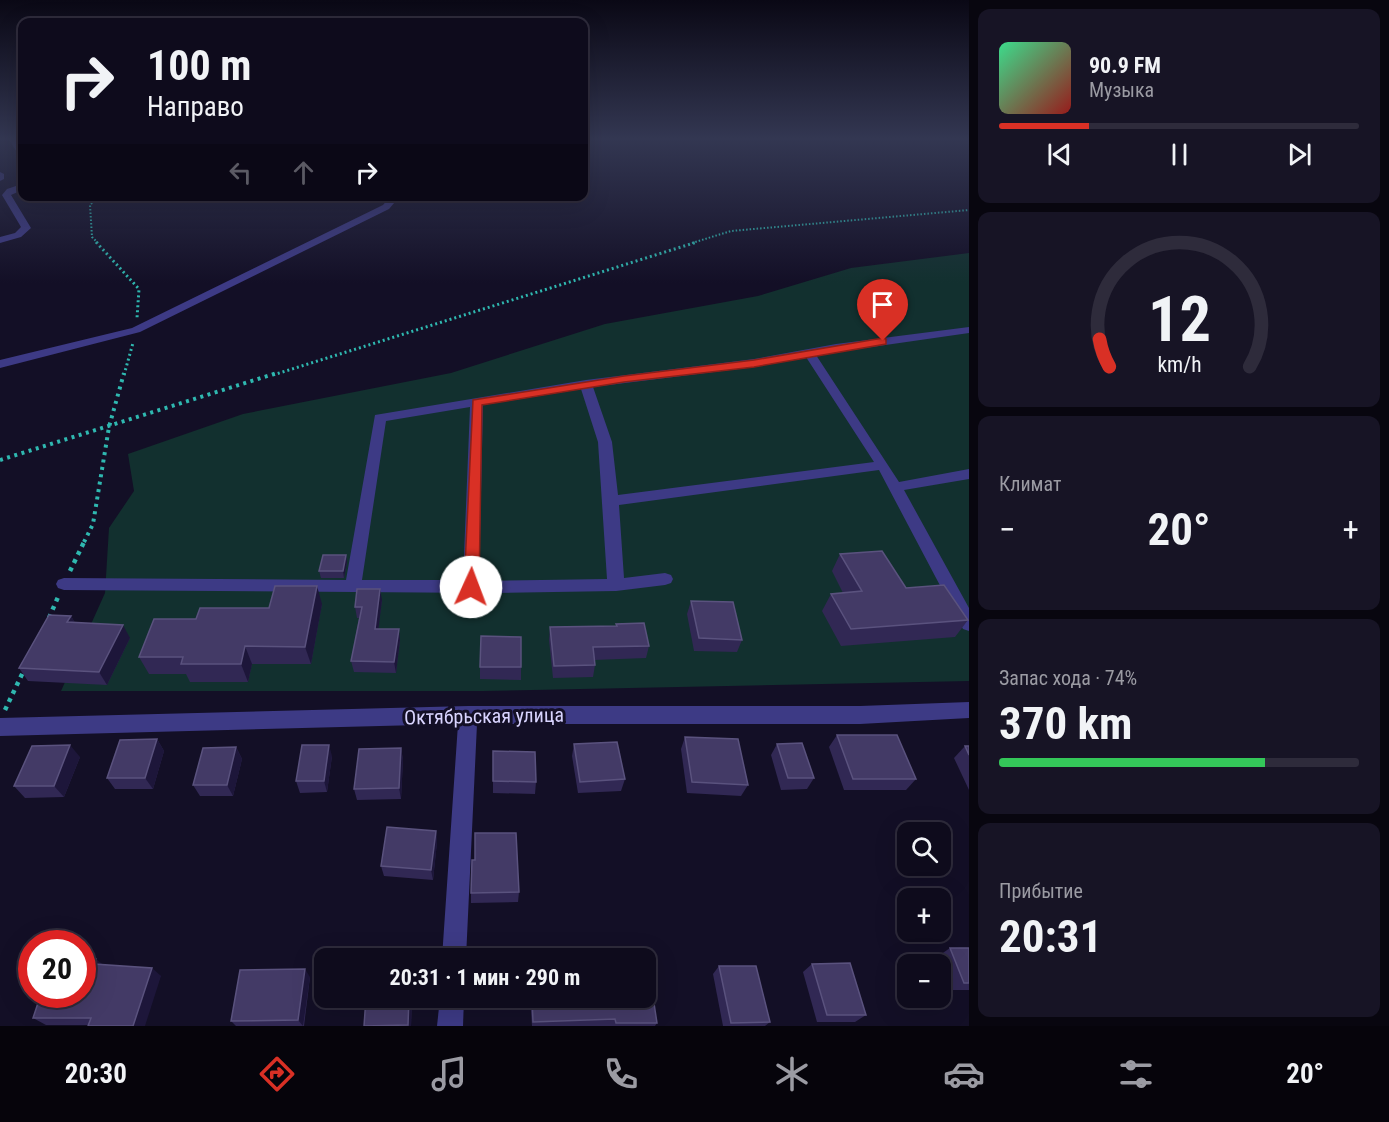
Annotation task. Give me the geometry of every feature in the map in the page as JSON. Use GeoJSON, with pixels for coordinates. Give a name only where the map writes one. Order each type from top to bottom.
{"type":"FeatureCollection","features":[{"type":"Feature","properties":{"kind":"street"},"geometry":{"type":"LineString","coordinates":[[0,240],[18,235],[27,228],[6,195],[18,188]]}},
{"type":"Feature","properties":{"kind":"street"},"geometry":{"type":"LineString","coordinates":[[0,364],[136,330],[386,207],[391,201]]}},
{"type":"Feature","properties":{"kind":"street"},"geometry":{"type":"LineString","coordinates":[[353,587],[380,418],[586,384],[754,363],[969,330]]}},
{"type":"Feature","properties":{"kind":"street"},"geometry":{"type":"LineString","coordinates":[[809,353],[896,487],[969,624]]}},
{"type":"Feature","properties":{"kind":"street"},"geometry":{"type":"LineString","coordinates":[[586,384],[605,442],[616,585]]}},
{"type":"Feature","properties":{"kind":"street"},"geometry":{"type":"LineString","coordinates":[[471,587],[477,402]]}},
{"type":"Feature","properties":{"kind":"street"},"geometry":{"type":"LineString","coordinates":[[611,501],[883,465]]}},
{"type":"Feature","properties":{"kind":"street"},"geometry":{"type":"LineString","coordinates":[[896,487],[969,474]]}},
{"type":"Feature","properties":{"kind":"street"},"geometry":{"type":"LineString","coordinates":[[64,584],[471,587],[616,585],[665,579]]}},
{"type":"Feature","properties":{"kind":"street","name":"Октябрьская улица"},"geometry":{"type":"LineString","coordinates":[[0,727],[468,715],[860,715],[969,710]]}},
{"type":"Feature","properties":{"kind":"street"},"geometry":{"type":"LineString","coordinates":[[455,948],[468,715]]}},
{"type":"Feature","properties":{"kind":"street"},"geometry":{"type":"LineString","coordinates":[[450,1026],[451,1008]]}},
{"type":"Feature","properties":{"kind":"path"},"geometry":{"type":"LineString","coordinates":[[45,626],[93,524],[109,428],[136,330],[139,289],[92,237],[90,205],[94,201]]}},
{"type":"Feature","properties":{"kind":"path"},"geometry":{"type":"LineString","coordinates":[[0,460],[109,428],[731,231],[969,210]]}},
{"type":"Feature","properties":{"kind":"path"},"geometry":{"type":"LineString","coordinates":[[0,720],[25,668]]}},
{"type":"Feature","properties":{"kind":"green space"},"geometry":{"type":"Polygon","coordinates":[[[969,253],[969,681],[482,691],[61,691],[105,593],[109,528],[134,491],[128,454],[243,414],[451,373],[605,324],[758,296],[851,268],[969,253]]]}},
{"type":"Feature","properties":{"kind":"building"},"geometry":{"type":"Polygon","coordinates":[[[882,551],[906,588],[944,585],[968,620],[851,629],[831,594],[862,591],[840,554],[882,551]]]}},
{"type":"Feature","properties":{"kind":"building"},"geometry":{"type":"Polygon","coordinates":[[[323,555],[346,555],[343,571],[319,571],[323,555]]]}},
{"type":"Feature","properties":{"kind":"building"},"geometry":{"type":"Polygon","coordinates":[[[275,586],[317,586],[305,647],[245,646],[241,664],[181,664],[183,657],[139,657],[154,619],[196,619],[200,608],[269,608],[275,586]]]}},
{"type":"Feature","properties":{"kind":"building"},"geometry":{"type":"Polygon","coordinates":[[[357,589],[380,589],[375,629],[399,629],[394,662],[351,661],[362,607],[355,607],[357,589]]]}},
{"type":"Feature","properties":{"kind":"building"},"geometry":{"type":"Polygon","coordinates":[[[691,601],[733,602],[742,640],[699,638],[691,601]]]}},
{"type":"Feature","properties":{"kind":"building"},"geometry":{"type":"Polygon","coordinates":[[[49,615],[71,616],[67,622],[123,625],[99,672],[19,668],[49,615]]]}},
{"type":"Feature","properties":{"kind":"building"},"geometry":{"type":"Polygon","coordinates":[[[644,623],[649,646],[593,647],[595,665],[554,666],[550,627],[617,626],[616,624],[644,623]]]}},
{"type":"Feature","properties":{"kind":"building"},"geometry":{"type":"Polygon","coordinates":[[[481,636],[521,637],[521,667],[480,667],[481,636]]]}},
{"type":"Feature","properties":{"kind":"building"},"geometry":{"type":"Polygon","coordinates":[[[837,735],[897,735],[916,779],[853,779],[837,735]]]}},
{"type":"Feature","properties":{"kind":"building"},"geometry":{"type":"Polygon","coordinates":[[[685,737],[738,739],[748,785],[692,782],[685,737]]]}},
{"type":"Feature","properties":{"kind":"building"},"geometry":{"type":"Polygon","coordinates":[[[157,739],[145,778],[107,778],[120,740],[157,739]]]}},
{"type":"Feature","properties":{"kind":"building"},"geometry":{"type":"Polygon","coordinates":[[[617,742],[625,779],[580,782],[574,744],[617,742]]]}},
{"type":"Feature","properties":{"kind":"building"},"geometry":{"type":"Polygon","coordinates":[[[802,743],[814,778],[788,778],[777,744],[802,743]]]}},
{"type":"Feature","properties":{"kind":"building"},"geometry":{"type":"Polygon","coordinates":[[[70,745],[54,786],[14,786],[32,746],[70,745]]]}},
{"type":"Feature","properties":{"kind":"building"},"geometry":{"type":"Polygon","coordinates":[[[302,745],[329,745],[324,781],[296,781],[302,745]]]}},
{"type":"Feature","properties":{"kind":"building"},"geometry":{"type":"Polygon","coordinates":[[[236,747],[227,785],[193,785],[203,748],[236,747]]]}},
{"type":"Feature","properties":{"kind":"building"},"geometry":{"type":"Polygon","coordinates":[[[401,748],[399,788],[354,789],[359,749],[401,748]]]}},
{"type":"Feature","properties":{"kind":"building"},"geometry":{"type":"Polygon","coordinates":[[[493,751],[535,752],[536,782],[493,781],[493,751]]]}},
{"type":"Feature","properties":{"kind":"building"},"geometry":{"type":"Polygon","coordinates":[[[387,827],[436,831],[431,870],[381,866],[387,827]]]}},
{"type":"Feature","properties":{"kind":"building"},"geometry":{"type":"Polygon","coordinates":[[[475,833],[516,833],[519,892],[471,893],[475,833]]]}},
{"type":"Feature","properties":{"kind":"building"},"geometry":{"type":"Polygon","coordinates":[[[950,948],[969,948],[969,983],[964,983],[950,948]]]}},
{"type":"Feature","properties":{"kind":"building"},"geometry":{"type":"Polygon","coordinates":[[[850,963],[866,1015],[827,1015],[812,964],[850,963]]]}},
{"type":"Feature","properties":{"kind":"building"},"geometry":{"type":"Polygon","coordinates":[[[96,964],[152,968],[133,1026],[88,1026],[91,1018],[33,1018],[36,1008],[96,1008],[96,964]]]}},
{"type":"Feature","properties":{"kind":"building"},"geometry":{"type":"Polygon","coordinates":[[[719,966],[756,966],[770,1022],[731,1023],[719,966]]]}},
{"type":"Feature","properties":{"kind":"building"},"geometry":{"type":"Polygon","coordinates":[[[305,969],[298,1020],[231,1021],[240,970],[305,969]]]}},
{"type":"Feature","properties":{"kind":"building"},"geometry":{"type":"Polygon","coordinates":[[[365,1008],[409,1008],[408,1025],[364,1026],[365,1008]]]}},
{"type":"Feature","properties":{"kind":"building"},"geometry":{"type":"Polygon","coordinates":[[[532,1008],[655,1008],[657,1023],[616,1023],[615,1019],[533,1022],[532,1008]]]}},
{"type":"Feature","properties":{"kind":"route"},"geometry":{"type":"LineString","coordinates":[[471,587],[477,402],[586,384],[754,363],[883,341]]}}]}
